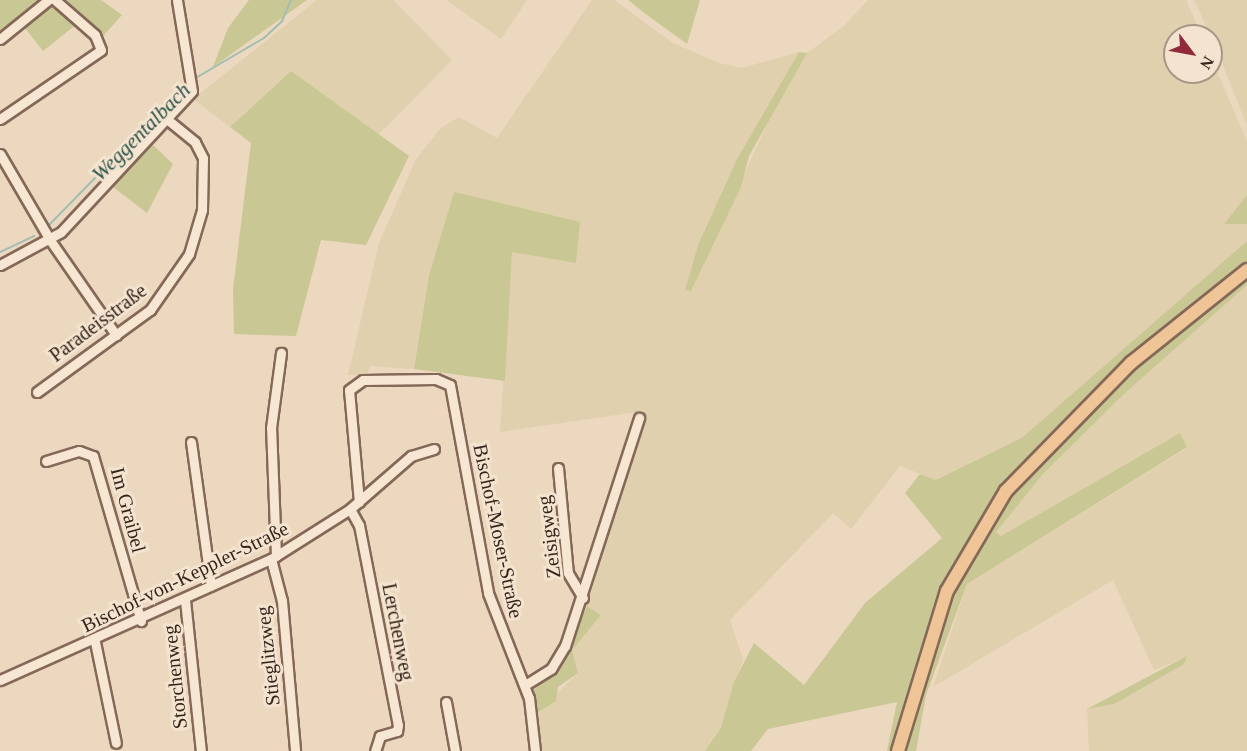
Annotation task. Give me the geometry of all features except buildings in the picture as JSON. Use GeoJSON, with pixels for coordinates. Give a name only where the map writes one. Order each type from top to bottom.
{"type":"FeatureCollection","features":[{"type":"Feature","properties":{"kind":"main road"},"geometry":{"type":"LineString","coordinates":[[898,751],[947,591],[1006,491],[1131,363],[1247,270]]}},
{"type":"Feature","properties":{"kind":"street"},"geometry":{"type":"LineString","coordinates":[[0,39],[48,0]]}},
{"type":"Feature","properties":{"kind":"street"},"geometry":{"type":"LineString","coordinates":[[0,119],[100,50],[95,34],[56,0]]}},
{"type":"Feature","properties":{"kind":"street"},"geometry":{"type":"LineString","coordinates":[[0,265],[50,240],[192,92],[192,76],[177,0]]}},
{"type":"Feature","properties":{"kind":"street","name":"Paradeisstraße"},"geometry":{"type":"LineString","coordinates":[[37,392],[117,335],[166,292],[200,221],[202,153],[167,119]]}},
{"type":"Feature","properties":{"kind":"street"},"geometry":{"type":"LineString","coordinates":[[0,154],[50,240],[117,335]]}},
{"type":"Feature","properties":{"kind":"street","name":"Stieglitzweg"},"geometry":{"type":"LineString","coordinates":[[281,353],[271,428],[273,558],[282,601],[295,751]]}},
{"type":"Feature","properties":{"kind":"street","name":"Bischof-Moser-Straße"},"geometry":{"type":"LineString","coordinates":[[359,502],[349,390],[363,380],[436,379],[450,385],[488,593],[525,685],[535,751]]}},
{"type":"Feature","properties":{"kind":"street"},"geometry":{"type":"LineString","coordinates":[[525,685],[559,659],[584,598],[639,418]]}},
{"type":"Feature","properties":{"kind":"street"},"geometry":{"type":"LineString","coordinates":[[191,442],[211,586]]}},
{"type":"Feature","properties":{"kind":"street","name":"Bischof-von-Keppler-Straße"},"geometry":{"type":"LineString","coordinates":[[0,680],[95,642],[273,558],[350,509],[411,456],[434,449]]}},
{"type":"Feature","properties":{"kind":"street","name":"Im Graibel"},"geometry":{"type":"LineString","coordinates":[[46,460],[80,451],[93,456],[141,621]]}},
{"type":"Feature","properties":{"kind":"street","name":"Zeisigweg"},"geometry":{"type":"LineString","coordinates":[[558,468],[568,573],[584,598]]}},
{"type":"Feature","properties":{"kind":"street","name":"Lerchenweg"},"geometry":{"type":"LineString","coordinates":[[350,509],[359,525],[398,725],[397,731],[380,736],[375,751]]}},
{"type":"Feature","properties":{"kind":"street","name":"Storchenweg"},"geometry":{"type":"LineString","coordinates":[[185,600],[201,751]]}},
{"type":"Feature","properties":{"kind":"street"},"geometry":{"type":"LineString","coordinates":[[95,642],[116,743]]}},
{"type":"Feature","properties":{"kind":"street"},"geometry":{"type":"LineString","coordinates":[[446,702],[455,751]]}},
{"type":"Feature","properties":{"kind":"shaded area"},"geometry":{"type":"Polygon","coordinates":[[[0,0],[42,0],[0,34],[0,0]]]}},
{"type":"Feature","properties":{"kind":"shaded area"},"geometry":{"type":"Polygon","coordinates":[[[64,0],[101,0],[122,15],[103,36],[64,0]]]}},
{"type":"Feature","properties":{"kind":"shaded area"},"geometry":{"type":"Polygon","coordinates":[[[249,0],[307,0],[213,67],[228,28],[249,0]]]}},
{"type":"Feature","properties":{"kind":"shaded area"},"geometry":{"type":"Polygon","coordinates":[[[317,0],[393,0],[452,60],[378,135],[291,71],[230,127],[193,99],[317,0]]]}},
{"type":"Feature","properties":{"kind":"shaded area"},"geometry":{"type":"Polygon","coordinates":[[[446,0],[527,0],[501,39],[446,0]]]}},
{"type":"Feature","properties":{"kind":"shaded area"},"geometry":{"type":"Polygon","coordinates":[[[592,0],[614,0],[673,43],[719,63],[742,68],[799,52],[737,159],[698,245],[685,289],[691,291],[782,91],[807,53],[844,26],[868,0],[1186,0],[1197,24],[1163,24],[1163,84],[1222,84],[1247,141],[1247,195],[1224,224],[1247,224],[1247,241],[1023,437],[936,480],[900,466],[851,529],[833,513],[730,620],[743,659],[721,728],[705,751],[540,751],[535,714],[578,673],[572,650],[601,615],[587,606],[644,411],[500,432],[512,252],[499,206],[454,193],[429,275],[414,369],[370,366],[367,375],[348,375],[379,243],[416,159],[441,128],[459,117],[497,138],[592,0]]]}},
{"type":"Feature","properties":{"kind":"shaded area"},"geometry":{"type":"Polygon","coordinates":[[[628,0],[700,0],[687,44],[647,15],[628,0]]]}},
{"type":"Feature","properties":{"kind":"shaded area"},"geometry":{"type":"Polygon","coordinates":[[[1194,0],[1247,0],[1247,125],[1223,66],[1223,24],[1205,24],[1194,0]]]}},
{"type":"Feature","properties":{"kind":"shaded area"},"geometry":{"type":"Polygon","coordinates":[[[51,6],[77,24],[43,51],[25,28],[51,6]]]}},
{"type":"Feature","properties":{"kind":"shaded area"},"geometry":{"type":"Polygon","coordinates":[[[799,52],[807,53],[749,156],[741,187],[691,291],[685,290],[698,245],[737,159],[799,52]]]}},
{"type":"Feature","properties":{"kind":"shaded area"},"geometry":{"type":"Polygon","coordinates":[[[291,71],[409,156],[366,245],[321,240],[296,336],[234,334],[233,289],[251,143],[230,127],[291,71]]]}},
{"type":"Feature","properties":{"kind":"shaded area"},"geometry":{"type":"Polygon","coordinates":[[[153,145],[173,164],[147,213],[113,187],[153,145]]]}},
{"type":"Feature","properties":{"kind":"shaded area"},"geometry":{"type":"Polygon","coordinates":[[[454,192],[580,222],[576,263],[512,252],[505,381],[414,369],[429,275],[454,192]]]}},
{"type":"Feature","properties":{"kind":"shaded area"},"geometry":{"type":"Polygon","coordinates":[[[1247,195],[1247,224],[1224,224],[1247,195]]]}},
{"type":"Feature","properties":{"kind":"shaded area"},"geometry":{"type":"Polygon","coordinates":[[[1247,241],[1247,285],[1124,394],[1044,473],[996,532],[1001,536],[1180,433],[1187,447],[967,584],[926,695],[916,751],[887,751],[897,702],[768,729],[751,751],[705,751],[721,728],[734,682],[754,643],[804,685],[865,603],[942,538],[905,493],[920,474],[936,480],[1023,437],[1247,241]]]}},
{"type":"Feature","properties":{"kind":"shaded area"},"geometry":{"type":"Polygon","coordinates":[[[1247,285],[1247,751],[1089,751],[1087,709],[1114,704],[1187,657],[1154,670],[1113,580],[933,687],[967,584],[1187,448],[1180,433],[1001,536],[996,532],[1044,473],[1124,394],[1247,285]]]}},
{"type":"Feature","properties":{"kind":"shaded area"},"geometry":{"type":"Polygon","coordinates":[[[587,606],[601,615],[572,650],[578,673],[558,687],[556,701],[535,714],[533,691],[563,661],[587,606]]]}},
{"type":"Feature","properties":{"kind":"shaded area"},"geometry":{"type":"Polygon","coordinates":[[[1187,656],[1184,664],[1114,704],[1087,709],[1187,656]]]}},
{"type":"Feature","properties":{"kind":"waterway","name":"Weggentalbach"},"geometry":{"type":"LineString","coordinates":[[194,79],[264,38],[282,21],[291,0]]}},
{"type":"Feature","properties":{"kind":"waterway","name":"Weggentalbach"},"geometry":{"type":"LineString","coordinates":[[49,225],[189,82]]}},
{"type":"Feature","properties":{"kind":"waterway","name":"Weggentalbach"},"geometry":{"type":"LineString","coordinates":[[0,252],[34,236]]}}]}
